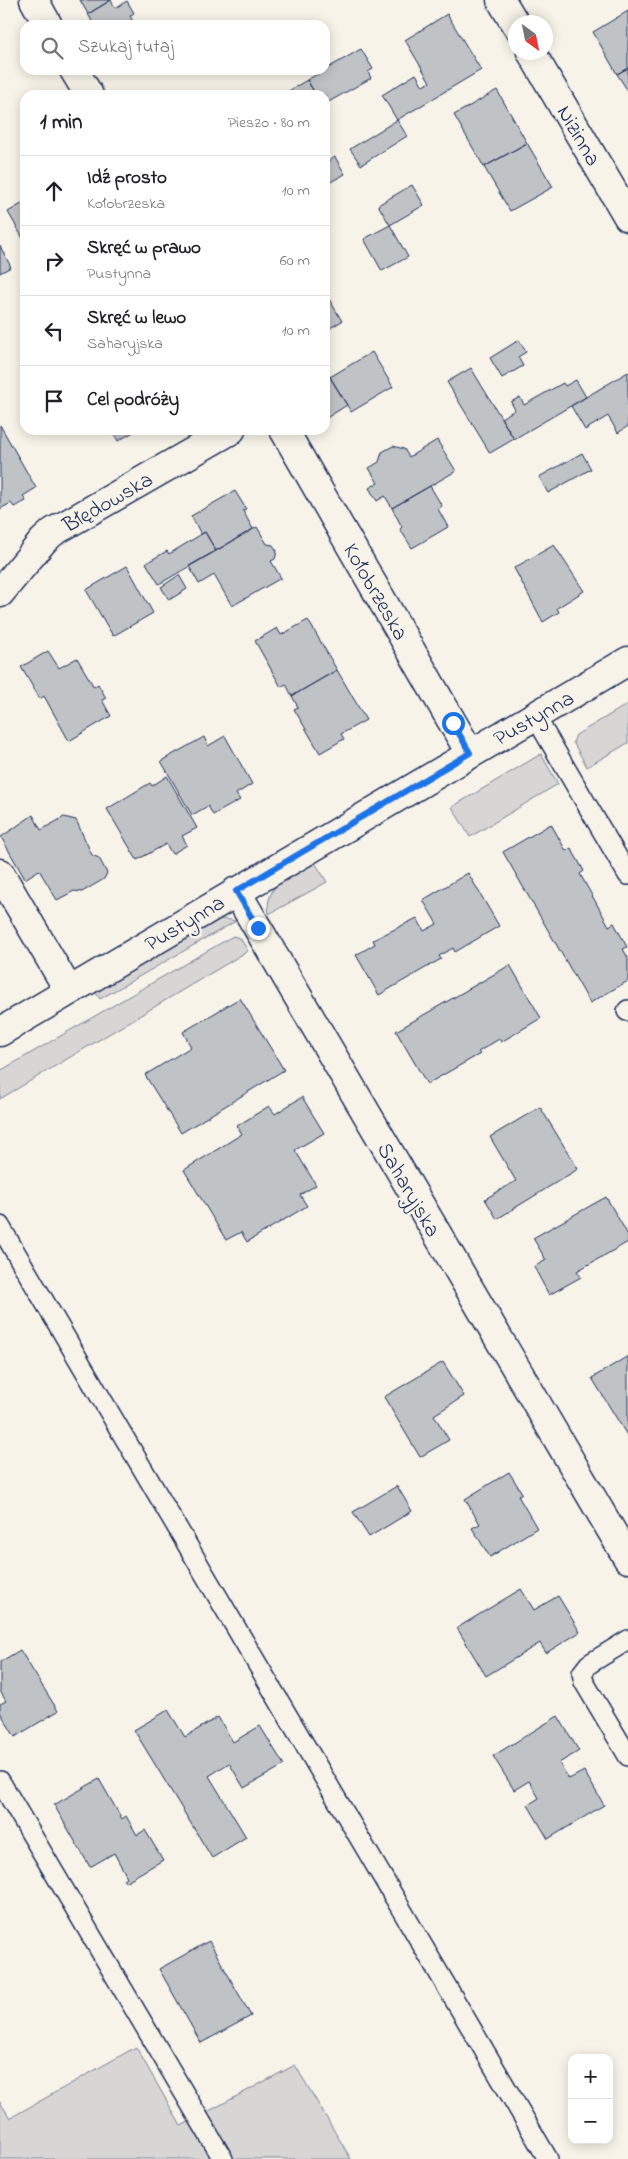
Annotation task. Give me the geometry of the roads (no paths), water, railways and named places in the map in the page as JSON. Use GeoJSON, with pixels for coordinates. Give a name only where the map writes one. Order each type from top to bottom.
{"type":"FeatureCollection","features":[{"type":"Feature","properties":{"kind":"street"},"geometry":{"type":"LineString","coordinates":[[34,0],[45,20]]}},
{"type":"Feature","properties":{"kind":"street"},"geometry":{"type":"LineString","coordinates":[[501,0],[510,15]]}},
{"type":"Feature","properties":{"kind":"street","name":"Nizinna"},"geometry":{"type":"LineString","coordinates":[[536,60],[628,217]]}},
{"type":"Feature","properties":{"kind":"street"},"geometry":{"type":"LineString","coordinates":[[77,75],[86,90]]}},
{"type":"Feature","properties":{"kind":"street","name":"Błędowska"},"geometry":{"type":"LineString","coordinates":[[0,593],[43,541],[54,532],[222,435]]}},
{"type":"Feature","properties":{"kind":"street","name":"Kołobrzeska"},"geometry":{"type":"LineString","coordinates":[[287,435],[470,753]]}},
{"type":"Feature","properties":{"kind":"street","name":"Pustynna"},"geometry":{"type":"LineString","coordinates":[[0,1032],[628,661]]}},
{"type":"Feature","properties":{"kind":"street"},"geometry":{"type":"LineString","coordinates":[[0,873],[69,991]]}},
{"type":"Feature","properties":{"kind":"street","name":"Saharyjska"},"geometry":{"type":"LineString","coordinates":[[236,891],[628,1559]]}},
{"type":"Feature","properties":{"kind":"lane"},"geometry":{"type":"LineString","coordinates":[[535,716],[628,875]]}},
{"type":"Feature","properties":{"kind":"lane"},"geometry":{"type":"LineString","coordinates":[[0,1226],[548,2159]]}},
{"type":"Feature","properties":{"kind":"lane"},"geometry":{"type":"LineString","coordinates":[[628,1640],[589,1664],[582,1673],[584,1682],[628,1756]]}},
{"type":"Feature","properties":{"kind":"lane"},"geometry":{"type":"LineString","coordinates":[[0,1780],[223,2159]]}}]}
